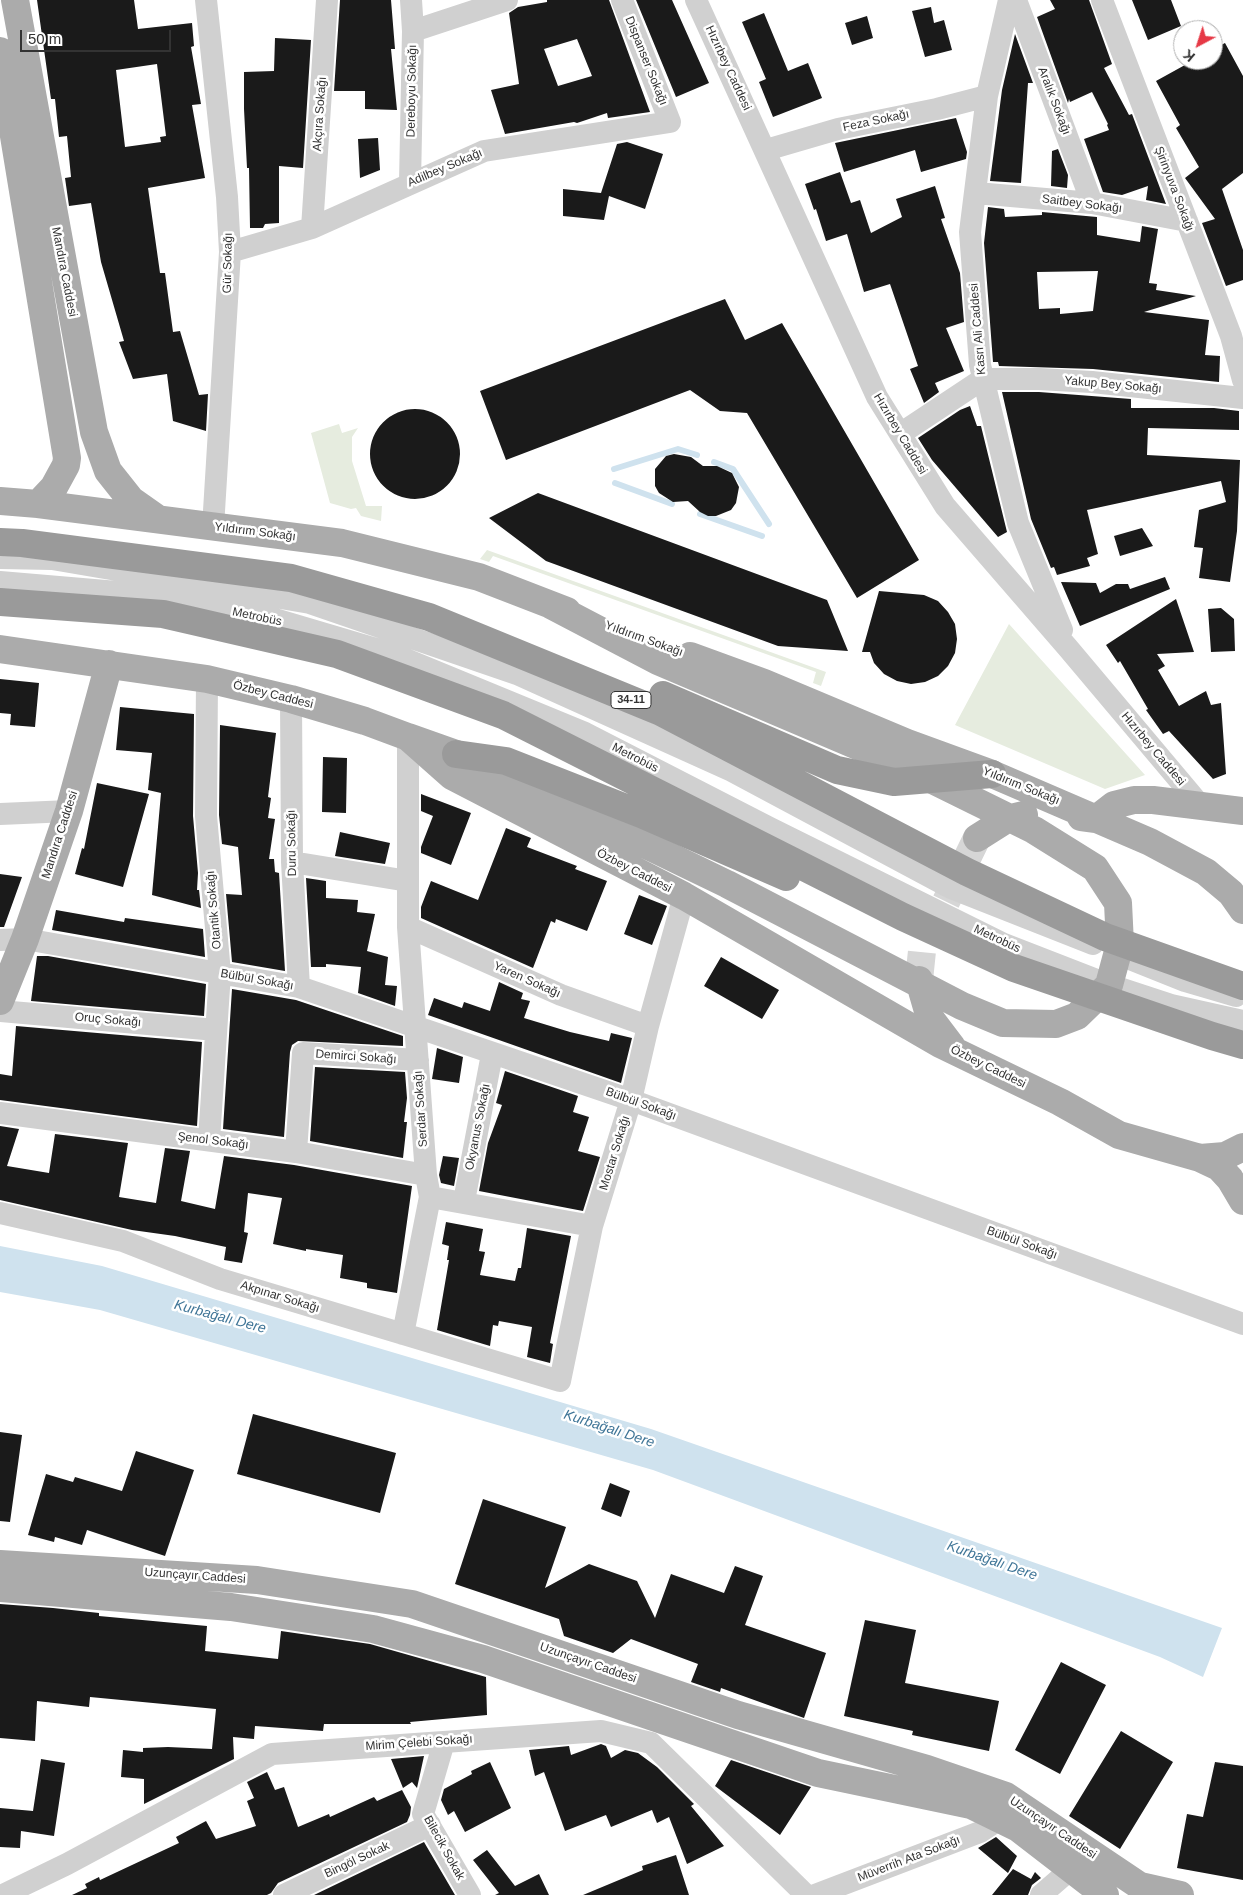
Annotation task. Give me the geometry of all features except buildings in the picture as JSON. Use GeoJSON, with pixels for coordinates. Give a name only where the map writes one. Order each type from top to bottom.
{"type":"FeatureCollection","features":[{"type":"Feature","properties":{"kind":"highway","name":"34-11"},"geometry":{"type":"LineString","coordinates":[[7,542],[291,578],[429,617],[661,712],[967,872],[1105,938],[1232,989]]}},
{"type":"Feature","properties":{"kind":"highway"},"geometry":{"type":"LineString","coordinates":[[0,602],[163,614],[337,654],[504,715],[903,917],[1014,968],[1214,1026],[1243,1045]]}},
{"type":"Feature","properties":{"kind":"highway"},"geometry":{"type":"LineString","coordinates":[[429,617],[659,693],[837,770],[894,782],[992,774]]}},
{"type":"Feature","properties":{"kind":"highway"},"geometry":{"type":"LineString","coordinates":[[456,754],[506,761],[641,814],[833,900],[903,917]]}},
{"type":"Feature","properties":{"kind":"main road","name":"Mandıra Caddesi"},"geometry":{"type":"LineString","coordinates":[[15,0],[94,432],[102,459],[120,486],[131,500],[159,520]]}},
{"type":"Feature","properties":{"kind":"main road"},"geometry":{"type":"LineString","coordinates":[[0,51],[66,458],[66,465],[54,488],[38,504]]}},
{"type":"Feature","properties":{"kind":"main road","name":"Yıldırım Sokağı"},"geometry":{"type":"LineString","coordinates":[[0,501],[38,504],[342,543],[478,578],[764,683],[907,743],[992,774],[1150,842],[1206,872],[1231,893],[1243,910]]}},
{"type":"Feature","properties":{"kind":"main road"},"geometry":{"type":"LineString","coordinates":[[408,737],[456,754],[727,884],[962,1006],[1003,1023],[1056,1024],[1077,1016],[1108,985],[1120,944],[1118,903],[1095,868],[1034,830],[898,763],[658,661],[551,605]]}},
{"type":"Feature","properties":{"kind":"main road","name":"Özbey Caddesi"},"geometry":{"type":"LineString","coordinates":[[0,649],[207,679],[291,699],[365,721],[408,737],[452,776],[684,896],[862,998],[877,1010],[955,1051],[1060,1102],[1119,1135],[1200,1158],[1225,1156],[1243,1147]]}},
{"type":"Feature","properties":{"kind":"main road","name":"Mandıra Caddesi"},"geometry":{"type":"LineString","coordinates":[[0,1001],[12,940],[69,811],[109,664]]}},
{"type":"Feature","properties":{"kind":"main road"},"geometry":{"type":"LineString","coordinates":[[977,838],[1007,819],[1045,811],[1096,819],[1114,805],[1134,800],[1153,800],[1243,811]]}},
{"type":"Feature","properties":{"kind":"main road"},"geometry":{"type":"LineString","coordinates":[[920,980],[930,1018],[955,1051]]}},
{"type":"Feature","properties":{"kind":"main road"},"geometry":{"type":"LineString","coordinates":[[1200,1158],[1219,1167],[1230,1179],[1243,1201]]}},
{"type":"Feature","properties":{"kind":"main road","name":"Uzunçayır Caddesi"},"geometry":{"type":"LineString","coordinates":[[0,1564],[257,1580],[412,1604],[738,1715],[927,1769],[1006,1796],[1140,1886],[1180,1895]]}},
{"type":"Feature","properties":{"kind":"main road","name":"Uzunçayır Caddesi"},"geometry":{"type":"LineString","coordinates":[[0,1588],[231,1607],[373,1629],[483,1659],[818,1773],[971,1805],[1001,1818],[1105,1895]]}},
{"type":"Feature","properties":{"kind":"street","name":"Gür Sokağı"},"geometry":{"type":"LineString","coordinates":[[206,0],[228,197],[230,252],[213,526]]}},
{"type":"Feature","properties":{"kind":"street","name":"Akçıra Sokağı"},"geometry":{"type":"LineString","coordinates":[[312,228],[327,0]]}},
{"type":"Feature","properties":{"kind":"street","name":"Dereboyu Sokağı"},"geometry":{"type":"LineString","coordinates":[[410,183],[413,31],[411,0]]}},
{"type":"Feature","properties":{"kind":"street"},"geometry":{"type":"LineString","coordinates":[[413,31],[507,0]]}},
{"type":"Feature","properties":{"kind":"street","name":"Dispanser Sokağı"},"geometry":{"type":"LineString","coordinates":[[622,0],[670,122]]}},
{"type":"Feature","properties":{"kind":"street","name":"Kasrı Ali Caddesi"},"geometry":{"type":"LineString","coordinates":[[1009,0],[986,96],[970,232],[983,379],[1018,523],[1068,648]]}},
{"type":"Feature","properties":{"kind":"street","name":"Aralık Sokağı"},"geometry":{"type":"LineString","coordinates":[[1016,0],[1092,203]]}},
{"type":"Feature","properties":{"kind":"street","name":"Şirinyuva Sokağı"},"geometry":{"type":"LineString","coordinates":[[1102,0],[1230,336],[1243,380]]}},
{"type":"Feature","properties":{"kind":"street","name":"Hızırbey Caddesi"},"geometry":{"type":"LineString","coordinates":[[703,2],[766,150],[877,398],[946,506],[1201,806]]}},
{"type":"Feature","properties":{"kind":"street","name":"Feza Sokağı"},"geometry":{"type":"LineString","coordinates":[[766,150],[838,129],[936,109],[986,96]]}},
{"type":"Feature","properties":{"kind":"street","name":"Adilbey Sokağı"},"geometry":{"type":"LineString","coordinates":[[230,252],[312,228],[484,151],[670,122]]}},
{"type":"Feature","properties":{"kind":"street","name":"Saitbey Sokağı"},"geometry":{"type":"LineString","coordinates":[[976,193],[1092,203],[1186,221]]}},
{"type":"Feature","properties":{"kind":"street"},"geometry":{"type":"LineString","coordinates":[[900,434],[983,379]]}},
{"type":"Feature","properties":{"kind":"street","name":"Yakup Bey Sokağı"},"geometry":{"type":"LineString","coordinates":[[983,379],[1066,381],[1243,398]]}},
{"type":"Feature","properties":{"kind":"street","name":"Metrobüs"},"geometry":{"type":"LineString","coordinates":[[0,558],[52,559],[310,603],[516,674],[732,771],[951,888],[1185,982],[1232,989]]}},
{"type":"Feature","properties":{"kind":"street","name":"Metrobüs"},"geometry":{"type":"LineString","coordinates":[[0,582],[129,593],[268,618],[393,654],[585,733],[770,828],[1004,944],[1107,984],[1170,1005],[1214,1026],[1243,1021]]}},
{"type":"Feature","properties":{"kind":"street","name":"Otantik Sokağı"},"geometry":{"type":"LineString","coordinates":[[207,679],[206,816],[220,973],[209,1140]]}},
{"type":"Feature","properties":{"kind":"street","name":"Duru Sokağı"},"geometry":{"type":"LineString","coordinates":[[291,699],[292,862],[299,987]]}},
{"type":"Feature","properties":{"kind":"street","name":"Serdar Sokağı"},"geometry":{"type":"LineString","coordinates":[[403,1334],[430,1197],[426,1175],[408,927],[408,737]]}},
{"type":"Feature","properties":{"kind":"street"},"geometry":{"type":"LineString","coordinates":[[0,814],[69,811]]}},
{"type":"Feature","properties":{"kind":"street"},"geometry":{"type":"LineString","coordinates":[[292,862],[408,881]]}},
{"type":"Feature","properties":{"kind":"street","name":"Mostar Sokağı"},"geometry":{"type":"LineString","coordinates":[[560,1382],[592,1226],[631,1100],[648,1026],[684,896]]}},
{"type":"Feature","properties":{"kind":"street","name":"Yaren Sokağı"},"geometry":{"type":"LineString","coordinates":[[408,927],[561,995],[648,1026]]}},
{"type":"Feature","properties":{"kind":"street","name":"Bülbül Sokağı"},"geometry":{"type":"LineString","coordinates":[[12,940],[299,987],[631,1100],[1243,1324]]}},
{"type":"Feature","properties":{"kind":"street","name":"Oruç Sokağı"},"geometry":{"type":"LineString","coordinates":[[0,1011],[216,1030]]}},
{"type":"Feature","properties":{"kind":"street","name":"Demirci Sokağı"},"geometry":{"type":"LineString","coordinates":[[296,1152],[303,1053],[418,1060]]}},
{"type":"Feature","properties":{"kind":"street","name":"Okyanus Sokağı"},"geometry":{"type":"LineString","coordinates":[[464,1201],[492,1054]]}},
{"type":"Feature","properties":{"kind":"street","name":"Şenol Sokağı"},"geometry":{"type":"LineString","coordinates":[[0,1113],[296,1152],[426,1175]]}},
{"type":"Feature","properties":{"kind":"street"},"geometry":{"type":"LineString","coordinates":[[430,1197],[464,1201],[592,1226]]}},
{"type":"Feature","properties":{"kind":"street","name":"Akpınar Sokağı"},"geometry":{"type":"LineString","coordinates":[[0,1213],[123,1241],[220,1279],[560,1382]]}},
{"type":"Feature","properties":{"kind":"street","name":"Mirim Çelebi Sokağı"},"geometry":{"type":"LineString","coordinates":[[3,1895],[68,1864],[272,1754],[601,1731],[651,1744],[806,1895]]}},
{"type":"Feature","properties":{"kind":"street"},"geometry":{"type":"LineString","coordinates":[[651,1744],[704,1733]]}},
{"type":"Feature","properties":{"kind":"street","name":"Bilecik Sokak"},"geometry":{"type":"LineString","coordinates":[[444,1742],[423,1814],[470,1895]]}},
{"type":"Feature","properties":{"kind":"street","name":"Müverrih Ata Sokağı"},"geometry":{"type":"LineString","coordinates":[[815,1895],[980,1832],[1001,1818]]}},
{"type":"Feature","properties":{"kind":"street","name":"Bingöl Sokak"},"geometry":{"type":"LineString","coordinates":[[284,1895],[430,1825]]}},
{"type":"Feature","properties":{"kind":"street"},"geometry":{"type":"LineString","coordinates":[[1042,1895],[1071,1869]]}},
{"type":"Feature","properties":{"kind":"shaded area"},"geometry":{"type":"Polygon","coordinates":[[[339,424],[342,433],[358,428],[352,437],[352,461],[366,506],[382,506],[381,521],[361,516],[356,508],[351,509],[330,503],[311,433],[339,424]]]}},
{"type":"Feature","properties":{"kind":"shaded area"},"geometry":{"type":"Polygon","coordinates":[[[487,550],[826,672],[821,686],[813,683],[816,672],[493,556],[489,562],[480,559],[487,550]]]}},
{"type":"Feature","properties":{"kind":"shaded area"},"geometry":{"type":"Polygon","coordinates":[[[1009,624],[1145,775],[1105,789],[955,725],[1009,624]]]}},
{"type":"Feature","properties":{"kind":"water","name":"Kurbağalı Dere"},"geometry":{"type":"Polygon","coordinates":[[[0,1246],[102,1266],[651,1429],[1222,1628],[1203,1677],[1160,1657],[653,1470],[100,1310],[0,1292],[0,1246]]]}},
{"type":"Feature","properties":{"kind":"waterway"},"geometry":{"type":"LineString","coordinates":[[614,469],[678,449],[697,455]]}},
{"type":"Feature","properties":{"kind":"waterway"},"geometry":{"type":"LineString","coordinates":[[714,462],[733,469],[769,524]]}},
{"type":"Feature","properties":{"kind":"waterway"},"geometry":{"type":"LineString","coordinates":[[615,483],[672,504]]}},
{"type":"Feature","properties":{"kind":"waterway"},"geometry":{"type":"LineString","coordinates":[[700,514],[762,536]]}},
{"type":"Feature","properties":{"kind":"tunnel"},"geometry":{"type":"LineString","coordinates":[[919,980],[922,951],[977,838]]}}]}
